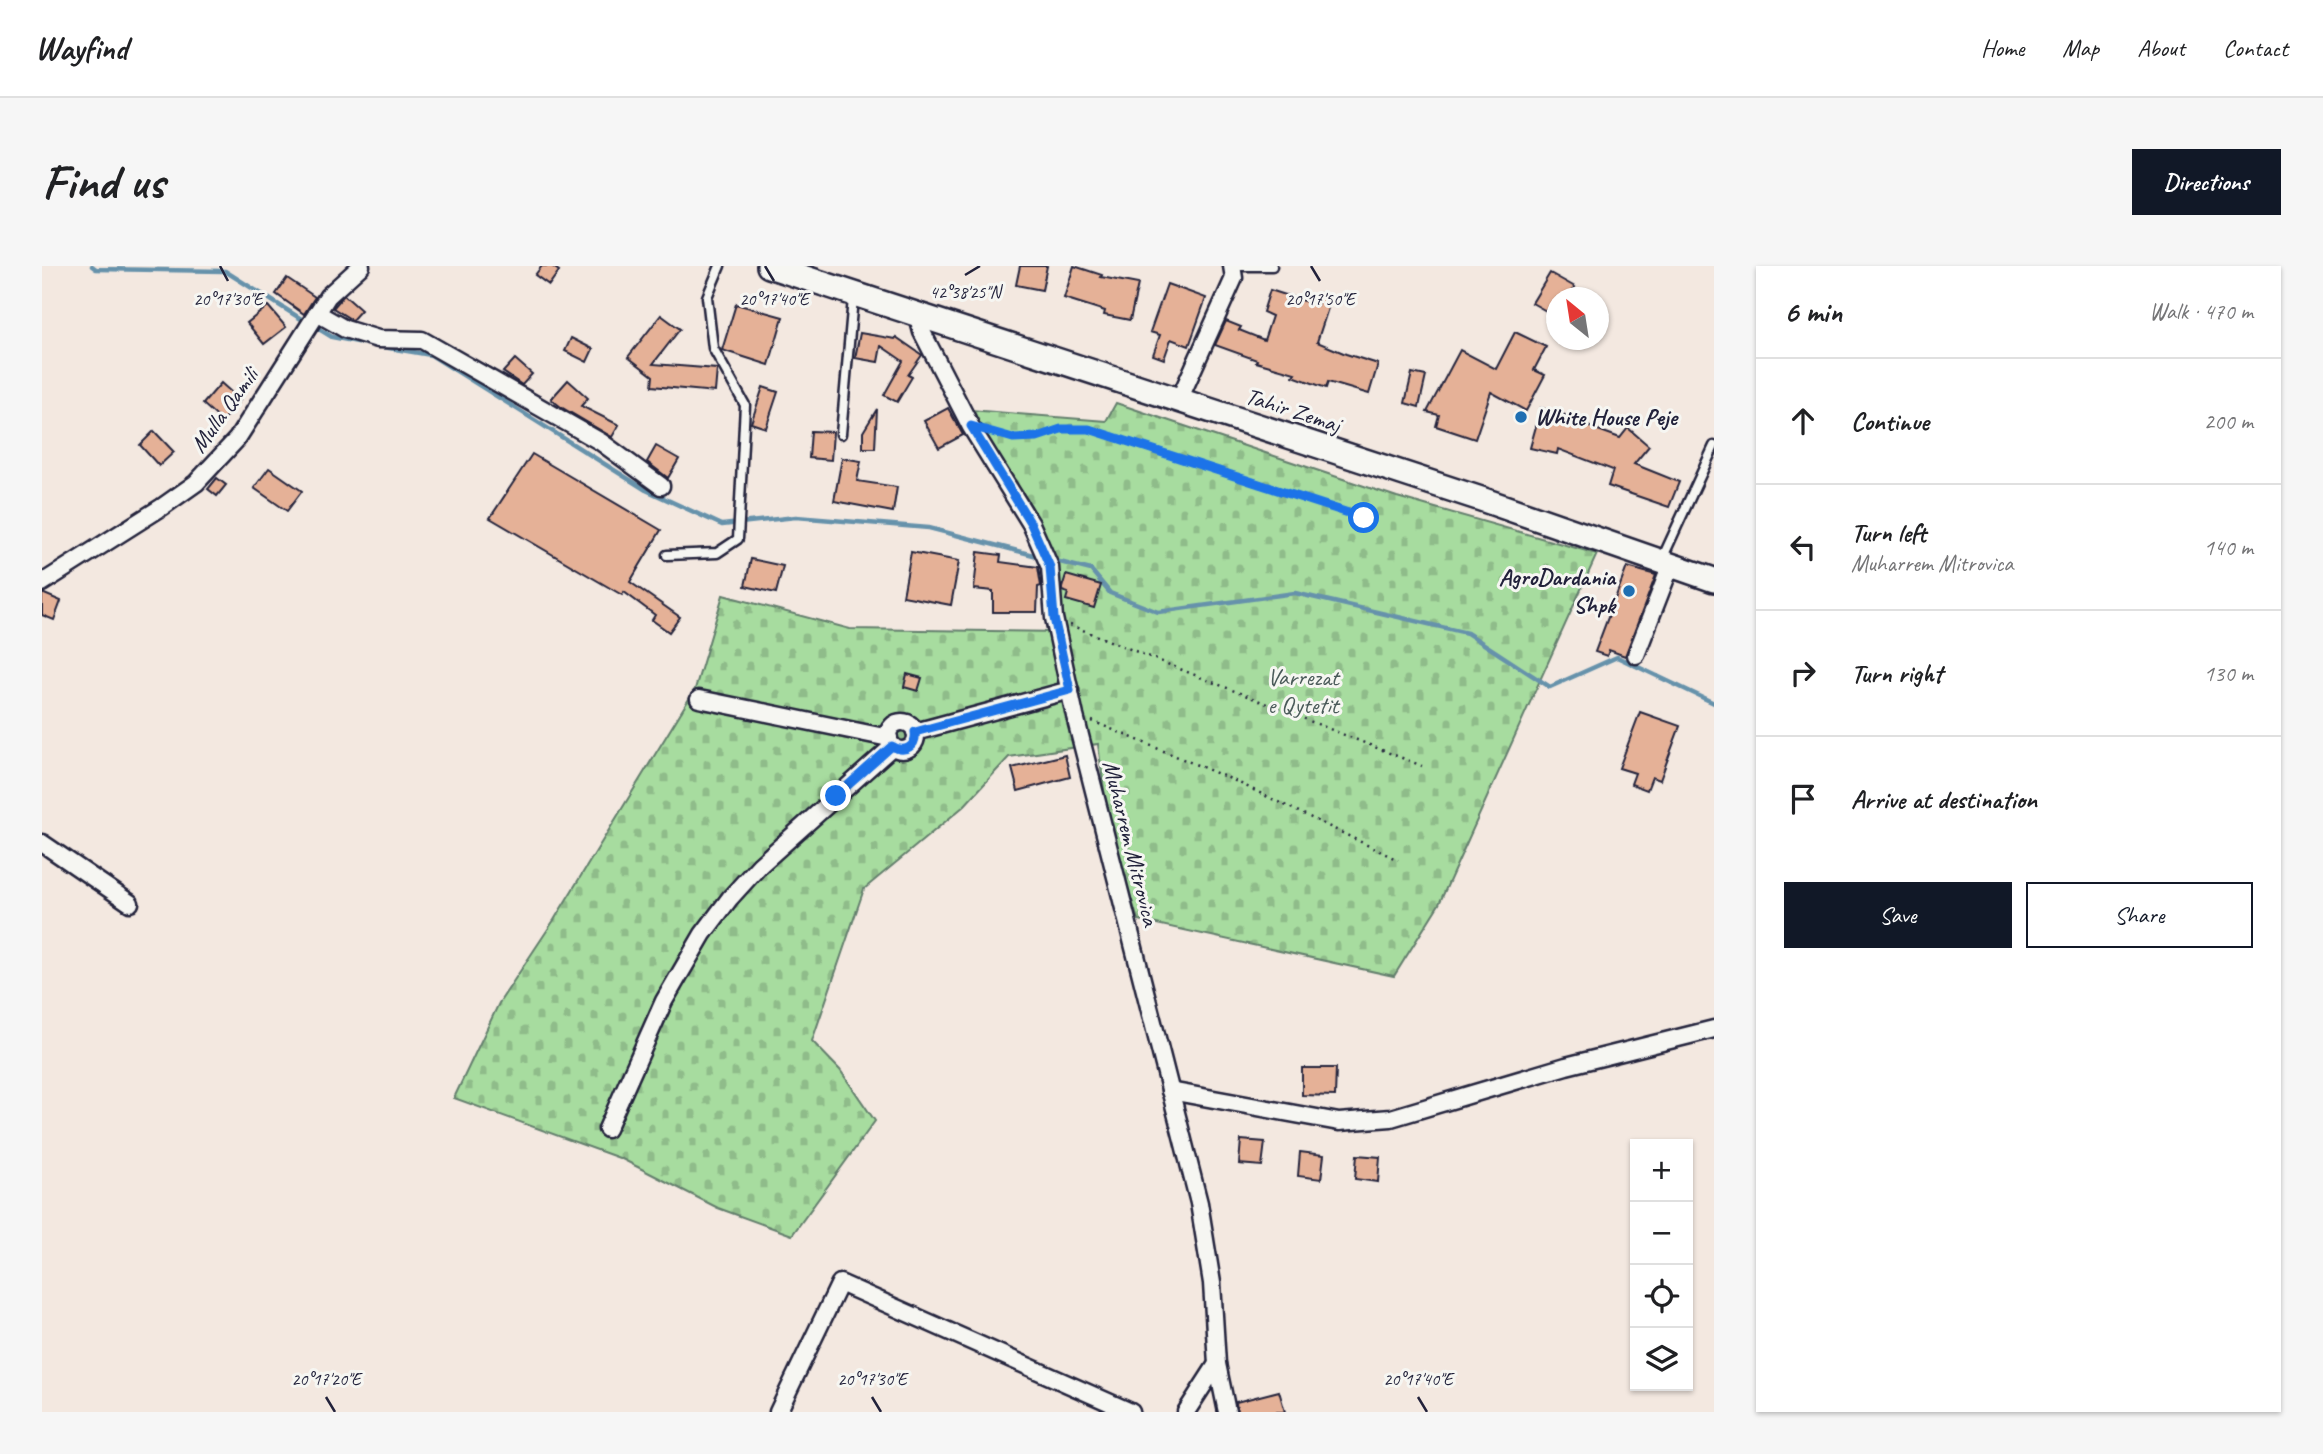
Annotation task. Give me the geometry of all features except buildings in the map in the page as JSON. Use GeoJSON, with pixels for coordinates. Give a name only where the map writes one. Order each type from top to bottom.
{"type":"FeatureCollection","features":[{"type":"Feature","properties":{"kind":"main road","name":"Tahir Zemaj"},"geometry":{"type":"LineString","coordinates":[[774,267],[1714,580]]}},
{"type":"Feature","properties":{"kind":"street","name":"Mulla Qamili"},"geometry":{"type":"LineString","coordinates":[[42,583],[162,508],[196,483],[237,439],[328,296],[361,266]]}},
{"type":"Feature","properties":{"kind":"street"},"geometry":{"type":"LineString","coordinates":[[1179,400],[1234,278],[1232,266]]}},
{"type":"Feature","properties":{"kind":"street"},"geometry":{"type":"LineString","coordinates":[[317,313],[345,328],[378,339],[422,340],[601,443],[661,486]]}},
{"type":"Feature","properties":{"kind":"street","name":"Muharrem Mitrovica"},"geometry":{"type":"LineString","coordinates":[[917,313],[922,332],[971,426],[1031,524],[1050,567],[1054,618],[1075,716],[1199,1203],[1212,1283],[1217,1364],[1227,1412]]}},
{"type":"Feature","properties":{"kind":"street"},"geometry":{"type":"LineString","coordinates":[[1636,655],[1666,563]]}},
{"type":"Feature","properties":{"kind":"street"},"geometry":{"type":"LineString","coordinates":[[699,699],[891,742],[901,750],[910,748],[915,741],[915,732],[1070,690]]}},
{"type":"Feature","properties":{"kind":"street"},"geometry":{"type":"LineString","coordinates":[[607,1129],[664,1001],[703,934],[760,865],[891,742]]}},
{"type":"Feature","properties":{"kind":"street"},"geometry":{"type":"LineString","coordinates":[[42,843],[130,902]]}},
{"type":"Feature","properties":{"kind":"street"},"geometry":{"type":"LineString","coordinates":[[1170,1091],[1339,1122],[1391,1118],[1566,1066],[1714,1029]]}},
{"type":"Feature","properties":{"kind":"street"},"geometry":{"type":"LineString","coordinates":[[778,1412],[840,1283],[1131,1412]]}},
{"type":"Feature","properties":{"kind":"street"},"geometry":{"type":"LineString","coordinates":[[1186,1412],[1217,1364]]}},
{"type":"Feature","properties":{"kind":"lane"},"geometry":{"type":"LineString","coordinates":[[667,555],[717,553],[738,539],[745,405],[713,348],[707,297],[720,266]]}},
{"type":"Feature","properties":{"kind":"lane"},"geometry":{"type":"LineString","coordinates":[[1232,266],[1272,266]]}},
{"type":"Feature","properties":{"kind":"lane"},"geometry":{"type":"LineString","coordinates":[[841,434],[854,293]]}},
{"type":"Feature","properties":{"kind":"lane"},"geometry":{"type":"LineString","coordinates":[[1666,563],[1714,446]]}},
{"type":"Feature","properties":{"kind":"path"},"geometry":{"type":"LineString","coordinates":[[971,426],[1013,438],[1037,437],[1061,429],[1089,429],[1364,518]]}},
{"type":"Feature","properties":{"kind":"path"},"geometry":{"type":"LineString","coordinates":[[1054,618],[1422,765]]}},
{"type":"Feature","properties":{"kind":"path"},"geometry":{"type":"LineString","coordinates":[[1075,716],[1233,780],[1398,860]]}},
{"type":"Feature","properties":{"kind":"green space","name":"Varrezat e Qytetit"},"geometry":{"type":"Polygon","coordinates":[[[1116,403],[1397,497],[1597,554],[1439,904],[1394,976],[1138,920],[1109,828],[1098,744],[1009,757],[964,806],[864,889],[812,1041],[840,1070],[875,1121],[792,1235],[718,1208],[622,1159],[454,1098],[499,1003],[554,920],[695,689],[723,595],[850,629],[1066,632],[1031,506],[969,410],[1106,421],[1116,403]]]}},
{"type":"Feature","properties":{"kind":"waterway"},"geometry":{"type":"LineString","coordinates":[[92,266],[96,269],[225,271],[306,322]]}},
{"type":"Feature","properties":{"kind":"waterway"},"geometry":{"type":"LineString","coordinates":[[314,326],[332,337],[368,344]]}},
{"type":"Feature","properties":{"kind":"waterway"},"geometry":{"type":"LineString","coordinates":[[383,347],[431,355],[646,490],[722,525],[796,517],[929,528],[1041,557]]}},
{"type":"Feature","properties":{"kind":"waterway"},"geometry":{"type":"LineString","coordinates":[[1052,560],[1091,570],[1110,593],[1158,612],[1295,593],[1467,633],[1550,687],[1617,657],[1714,703]]}},
{"type":"Feature","properties":{"kind":"place","name":"White House Peje"},"geometry":{"type":"Point","coordinates":[1521,417]}},
{"type":"Feature","properties":{"kind":"place","name":"AgroDardania Shpk"},"geometry":{"type":"Point","coordinates":[1629,591]}},
{"type":"Feature","properties":{"kind":"route"},"geometry":{"type":"LineString","coordinates":[[836,796],[892,746],[901,750],[910,748],[915,741],[915,732],[1070,690],[1054,618],[1050,567],[1031,524],[971,426],[1013,438],[1037,437],[1061,429],[1089,429],[1364,518]]}}]}
